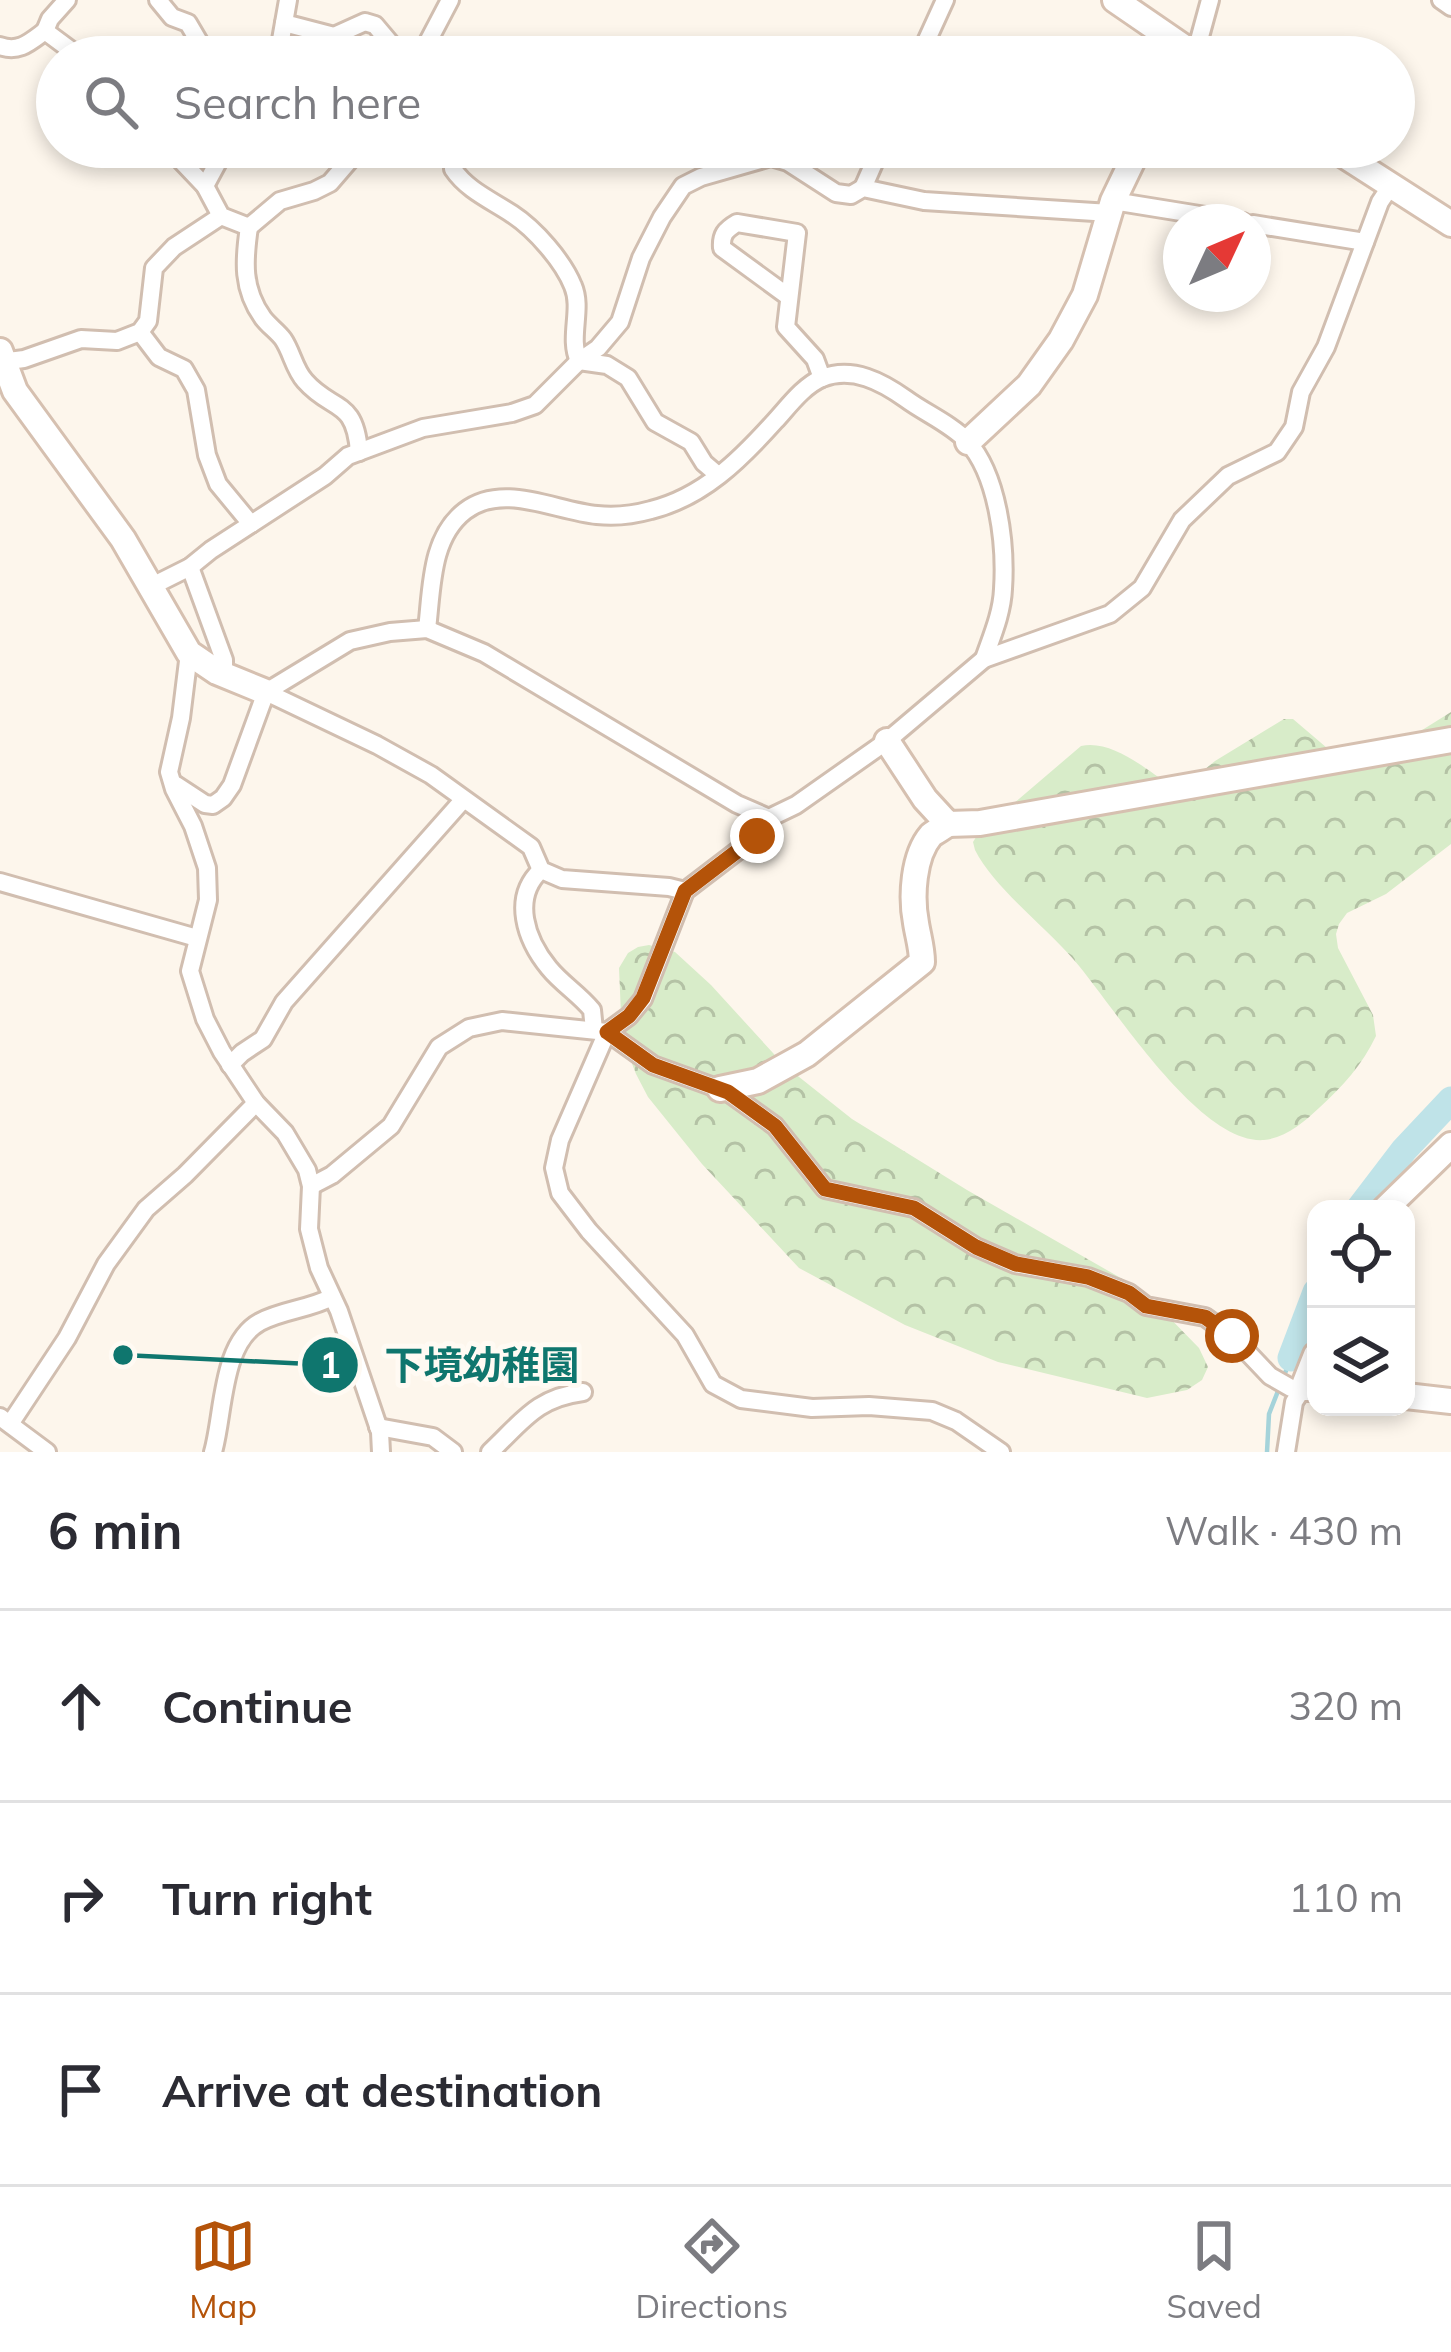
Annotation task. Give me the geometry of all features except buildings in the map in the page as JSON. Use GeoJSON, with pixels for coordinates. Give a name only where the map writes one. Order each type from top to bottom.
{"type":"FeatureCollection","features":[{"type":"Feature","properties":{"kind":"street"},"geometry":{"type":"LineString","coordinates":[[38,36],[68,0]]}},
{"type":"Feature","properties":{"kind":"street"},"geometry":{"type":"LineString","coordinates":[[158,0],[172,17],[188,23],[196,36]]}},
{"type":"Feature","properties":{"kind":"street"},"geometry":{"type":"LineString","coordinates":[[282,36],[288,0]]}},
{"type":"Feature","properties":{"kind":"street"},"geometry":{"type":"LineString","coordinates":[[431,36],[450,0]]}},
{"type":"Feature","properties":{"kind":"street"},"geometry":{"type":"LineString","coordinates":[[929,36],[945,0]]}},
{"type":"Feature","properties":{"kind":"street"},"geometry":{"type":"LineString","coordinates":[[1115,0],[1167,36]]}},
{"type":"Feature","properties":{"kind":"street"},"geometry":{"type":"LineString","coordinates":[[1201,36],[1210,0]]}},
{"type":"Feature","properties":{"kind":"street"},"geometry":{"type":"LineString","coordinates":[[1441,0],[1451,7]]}},
{"type":"Feature","properties":{"kind":"street"},"geometry":{"type":"LineString","coordinates":[[284,23],[334,36],[365,22],[384,36]]}},
{"type":"Feature","properties":{"kind":"street"},"geometry":{"type":"LineString","coordinates":[[45,31],[52,36]]}},
{"type":"Feature","properties":{"kind":"street"},"geometry":{"type":"LineString","coordinates":[[0,46],[22,47],[36,37]]}},
{"type":"Feature","properties":{"kind":"street"},"geometry":{"type":"LineString","coordinates":[[188,168],[205,186],[221,215],[248,227]]}},
{"type":"Feature","properties":{"kind":"street"},"geometry":{"type":"LineString","coordinates":[[205,186],[215,168]]}},
{"type":"Feature","properties":{"kind":"street"},"geometry":{"type":"LineString","coordinates":[[343,168],[330,183],[280,201],[248,227],[244,271],[252,301],[284,341],[303,380],[348,413],[358,434],[359,452]]}},
{"type":"Feature","properties":{"kind":"street"},"geometry":{"type":"LineString","coordinates":[[453,168],[462,182],[542,239],[575,288],[574,351],[579,361]]}},
{"type":"Feature","properties":{"kind":"street"},"geometry":{"type":"LineString","coordinates":[[150,587],[190,567],[348,456],[423,428],[535,405],[620,322],[641,258],[682,186],[733,168]]}},
{"type":"Feature","properties":{"kind":"street"},"geometry":{"type":"LineString","coordinates":[[796,168],[836,193],[851,195],[862,188],[871,168]]}},
{"type":"Feature","properties":{"kind":"street"},"geometry":{"type":"LineString","coordinates":[[968,442],[1029,385],[1061,340],[1085,295],[1112,207],[1130,168]]}},
{"type":"Feature","properties":{"kind":"street"},"geometry":{"type":"LineString","coordinates":[[1362,168],[1451,224]]}},
{"type":"Feature","properties":{"kind":"street"},"geometry":{"type":"LineString","coordinates":[[600,1031],[629,1016],[643,998],[685,891],[757,836],[769,818],[796,805],[887,741],[984,659],[1110,614],[1142,588],[1182,520],[1228,476],[1277,452],[1294,427],[1301,392],[1326,347],[1380,202],[1390,187]]}},
{"type":"Feature","properties":{"kind":"street"},"geometry":{"type":"LineString","coordinates":[[862,188],[924,201],[1163,213]]}},
{"type":"Feature","properties":{"kind":"street"},"geometry":{"type":"LineString","coordinates":[[221,215],[174,247],[154,268],[148,321],[140,332],[117,341],[81,339],[24,359],[1,359],[31,416],[104,511],[189,653],[431,775],[531,847],[541,870],[562,879],[685,891]]}},
{"type":"Feature","properties":{"kind":"street"},"geometry":{"type":"LineString","coordinates":[[789,297],[722,248],[727,229],[737,223],[796,233],[786,326],[815,359],[822,378]]}},
{"type":"Feature","properties":{"kind":"street"},"geometry":{"type":"LineString","coordinates":[[1271,227],[1365,242]]}},
{"type":"Feature","properties":{"kind":"street"},"geometry":{"type":"LineString","coordinates":[[140,332],[159,357],[184,369],[196,390],[207,455],[218,484],[251,524]]}},
{"type":"Feature","properties":{"kind":"street"},"geometry":{"type":"LineString","coordinates":[[579,361],[607,365],[628,378],[655,422],[691,442],[704,464],[718,475]]}},
{"type":"Feature","properties":{"kind":"street"},"geometry":{"type":"LineString","coordinates":[[427,629],[439,543],[460,514],[478,502],[523,499],[622,516],[679,502],[740,459],[800,394],[822,378],[851,375],[872,378],[968,442],[984,470],[998,507],[1003,588],[984,659]]}},
{"type":"Feature","properties":{"kind":"street"},"geometry":{"type":"LineString","coordinates":[[190,567],[224,660],[224,674]]}},
{"type":"Feature","properties":{"kind":"street"},"geometry":{"type":"LineString","coordinates":[[172,782],[213,805],[232,784],[266,692],[350,641],[427,629],[484,653],[736,804],[769,818]]}},
{"type":"Feature","properties":{"kind":"street"},"geometry":{"type":"LineString","coordinates":[[189,653],[169,772],[208,868],[208,900],[190,971],[206,1019],[230,1065],[256,1103],[285,1133],[307,1170],[309,1229],[319,1268],[378,1427],[381,1452]]}},
{"type":"Feature","properties":{"kind":"street"},"geometry":{"type":"LineString","coordinates":[[720,1089],[758,1081],[807,1054],[922,962],[914,888],[920,855],[932,835],[948,824],[980,823],[1451,740]]}},
{"type":"Feature","properties":{"kind":"street"},"geometry":{"type":"LineString","coordinates":[[887,741],[925,799],[948,824]]}},
{"type":"Feature","properties":{"kind":"street"},"geometry":{"type":"LineString","coordinates":[[230,1065],[263,1039],[284,1002],[463,800]]}},
{"type":"Feature","properties":{"kind":"street"},"geometry":{"type":"LineString","coordinates":[[541,870],[530,880],[522,908],[530,940],[547,965],[592,1010],[600,1031],[554,1168],[560,1193],[589,1231],[685,1335],[713,1384],[741,1399],[812,1408],[932,1411],[956,1421],[1001,1452]]}},
{"type":"Feature","properties":{"kind":"street"},"geometry":{"type":"LineString","coordinates":[[0,882],[197,938]]}},
{"type":"Feature","properties":{"kind":"street"},"geometry":{"type":"LineString","coordinates":[[311,1186],[332,1175],[392,1126],[439,1047],[469,1028],[502,1021],[600,1031],[653,1065],[728,1092],[775,1126],[825,1189],[914,1208],[976,1247],[1016,1264],[1088,1277],[1129,1293],[1146,1306],[1205,1317],[1232,1336],[1270,1376],[1291,1388],[1307,1388]]}},
{"type":"Feature","properties":{"kind":"street"},"geometry":{"type":"LineString","coordinates":[[47,1452],[5,1420],[67,1338],[106,1264],[146,1209],[256,1103]]}},
{"type":"Feature","properties":{"kind":"street"},"geometry":{"type":"LineString","coordinates":[[1394,1200],[1451,1145]]}},
{"type":"Feature","properties":{"kind":"street"},"geometry":{"type":"LineString","coordinates":[[213,1452],[228,1368],[245,1335],[259,1322],[332,1297]]}},
{"type":"Feature","properties":{"kind":"street"},"geometry":{"type":"LineString","coordinates":[[1286,1452],[1294,1402],[1307,1390]]}},
{"type":"Feature","properties":{"kind":"street"},"geometry":{"type":"LineString","coordinates":[[490,1452],[540,1403],[584,1392]]}},
{"type":"Feature","properties":{"kind":"street"},"geometry":{"type":"LineString","coordinates":[[1415,1397],[1451,1401]]}},
{"type":"Feature","properties":{"kind":"street"},"geometry":{"type":"LineString","coordinates":[[378,1427],[433,1437],[453,1452]]}},
{"type":"Feature","properties":{"kind":"green space"},"geometry":{"type":"Polygon","coordinates":[[[1451,712],[1451,844],[1386,894],[1347,913],[1336,934],[1338,948],[1373,1015],[1376,1036],[1328,1100],[1272,1139],[1239,1136],[1186,1097],[1074,960],[1007,893],[975,850],[978,834],[1081,746],[1117,751],[1171,786],[1189,782],[1284,719],[1293,719],[1358,770],[1368,769],[1451,712]]]}},
{"type":"Feature","properties":{"kind":"green space"},"geometry":{"type":"Polygon","coordinates":[[[649,945],[675,952],[784,1065],[852,1119],[1133,1285],[1199,1348],[1208,1367],[1202,1380],[1187,1390],[1147,1398],[998,1362],[905,1325],[799,1268],[702,1164],[648,1097],[636,1074],[622,1038],[619,968],[628,953],[649,945]]]}},
{"type":"Feature","properties":{"kind":"waterway"},"geometry":{"type":"LineString","coordinates":[[1366,1200],[1451,1100]]}},
{"type":"Feature","properties":{"kind":"waterway"},"geometry":{"type":"LineString","coordinates":[[1291,1358],[1310,1308]]}},
{"type":"Feature","properties":{"kind":"waterway"},"geometry":{"type":"LineString","coordinates":[[1267,1452],[1269,1414],[1291,1358]]}},
{"type":"Feature","properties":{"kind":"place","name":"下境幼稚園"},"geometry":{"type":"Point","coordinates":[123,1355]}},
{"type":"Feature","properties":{"kind":"route"},"geometry":{"type":"LineString","coordinates":[[757,836],[685,891],[643,998],[607,1032],[653,1065],[728,1092],[775,1126],[825,1189],[914,1208],[976,1247],[1016,1264],[1088,1277],[1129,1293],[1146,1306],[1205,1317],[1232,1336]]}}]}
